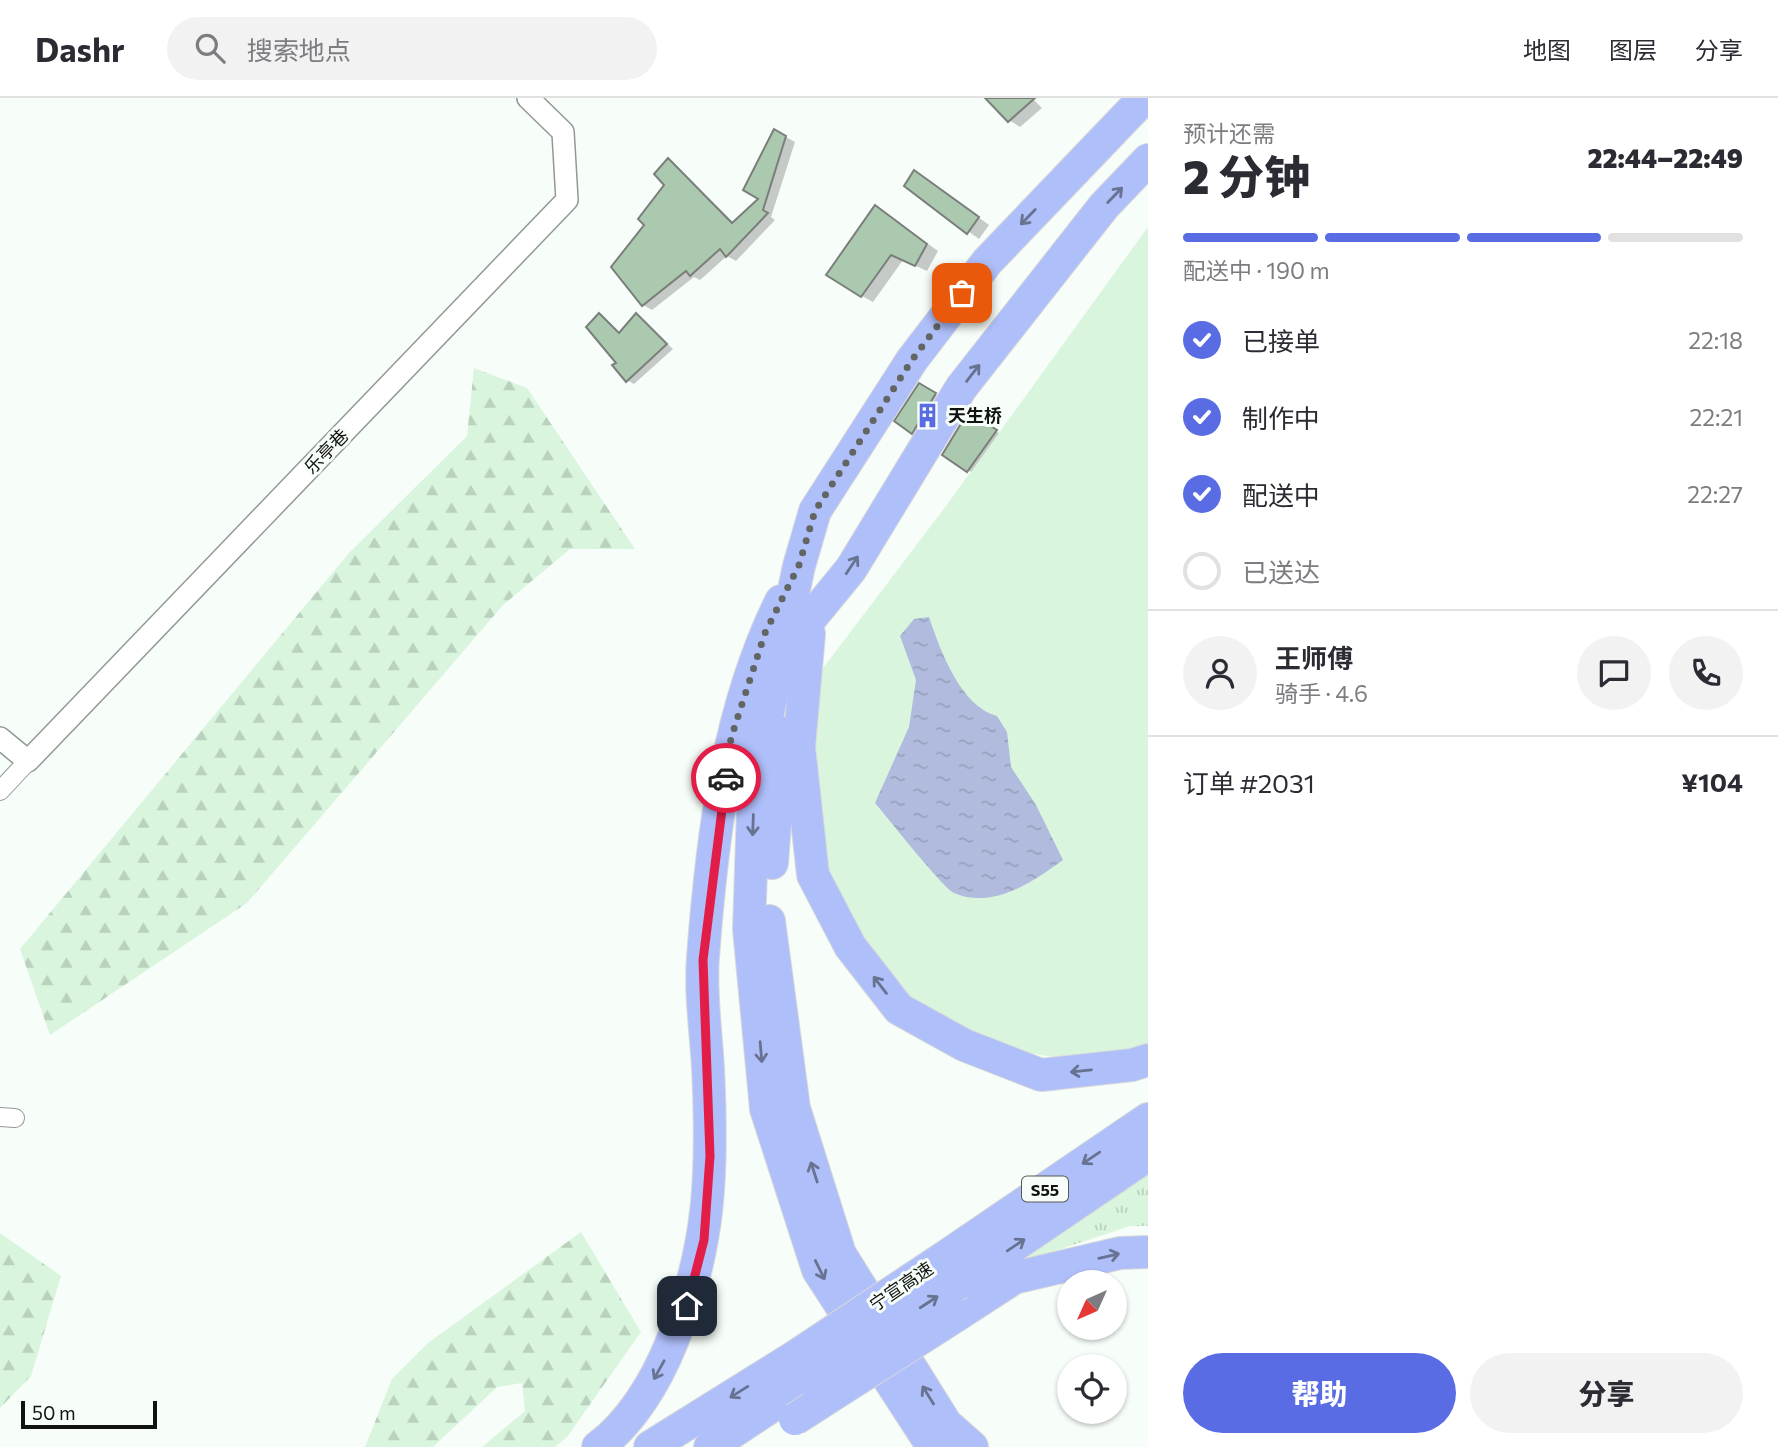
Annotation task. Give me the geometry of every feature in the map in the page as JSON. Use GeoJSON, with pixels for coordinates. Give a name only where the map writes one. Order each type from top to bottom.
{"type":"FeatureCollection","features":[{"type":"Feature","properties":{"kind":"highway"},"geometry":{"type":"LineString","coordinates":[[933,1447],[818,1270],[766,1109],[749,929],[754,779],[788,629],[799,565],[815,511],[855,445],[950,309],[1004,241],[1144,98]]}},
{"type":"Feature","properties":{"kind":"highway"},"geometry":{"type":"LineString","coordinates":[[972,1447],[946,1424],[840,1254],[794,1108],[769,923],[786,693],[810,619],[851,569],[961,388],[1104,206],[1148,160]]}},
{"type":"Feature","properties":{"kind":"highway"},"geometry":{"type":"LineString","coordinates":[[598,1447],[636,1408],[662,1366],[687,1306],[704,1240],[710,1156],[703,960],[731,738],[765,633],[799,565]]}},
{"type":"Feature","properties":{"kind":"highway"},"geometry":{"type":"LineString","coordinates":[[810,619],[799,747],[813,875],[850,946],[899,1009],[964,1045],[1041,1075],[1132,1065],[1148,1060]]}},
{"type":"Feature","properties":{"kind":"highway","name":"宁宣高速"},"geometry":{"type":"LineString","coordinates":[[951,1271],[1148,1119]]}},
{"type":"Feature","properties":{"kind":"highway","name":"宁宣高速"},"geometry":{"type":"LineString","coordinates":[[650,1447],[804,1368],[951,1271],[1148,1155]]}},
{"type":"Feature","properties":{"kind":"highway"},"geometry":{"type":"LineString","coordinates":[[745,1447],[795,1419],[1014,1278],[1120,1253],[1148,1252]]}},
{"type":"Feature","properties":{"kind":"highway","name":"宁宣高速"},"geometry":{"type":"LineString","coordinates":[[710,1447],[804,1368]]}},
{"type":"Feature","properties":{"kind":"street","name":"乐亭巷"},"geometry":{"type":"LineString","coordinates":[[28,761],[567,200],[563,132],[528,98]]}},
{"type":"Feature","properties":{"kind":"street"},"geometry":{"type":"LineString","coordinates":[[0,738],[28,761],[0,791]]}},
{"type":"Feature","properties":{"kind":"green space"},"geometry":{"type":"Polygon","coordinates":[[[1148,227],[1148,1044],[1083,1062],[1018,1051],[962,1031],[901,990],[858,938],[821,854],[812,770],[814,680],[946,506],[1148,227]]]}},
{"type":"Feature","properties":{"kind":"green space"},"geometry":{"type":"Polygon","coordinates":[[[474,368],[527,388],[635,549],[570,549],[503,605],[247,903],[50,1035],[20,949],[349,553],[467,436],[474,368]]]}},
{"type":"Feature","properties":{"kind":"green space"},"geometry":{"type":"Polygon","coordinates":[[[1148,1173],[1148,1226],[1130,1226],[1019,1263],[1148,1173]]]}},
{"type":"Feature","properties":{"kind":"green space"},"geometry":{"type":"Polygon","coordinates":[[[581,1232],[641,1332],[567,1437],[555,1447],[482,1447],[525,1411],[522,1383],[497,1387],[433,1447],[365,1447],[392,1379],[428,1343],[581,1232]]]}},
{"type":"Feature","properties":{"kind":"green space"},"geometry":{"type":"Polygon","coordinates":[[[0,1233],[61,1276],[31,1376],[0,1408],[0,1233]]]}},
{"type":"Feature","properties":{"kind":"water"},"geometry":{"type":"Polygon","coordinates":[[[929,617],[954,676],[973,701],[984,711],[997,716],[1007,732],[1011,767],[1036,805],[1063,860],[1026,884],[998,896],[983,898],[954,893],[927,866],[875,803],[909,727],[916,680],[900,636],[914,619],[929,617]]]}},
{"type":"Feature","properties":{"kind":"building"},"geometry":{"type":"Polygon","coordinates":[[[985,98],[1035,98],[1008,122],[985,98]]]}},
{"type":"Feature","properties":{"kind":"building"},"geometry":{"type":"Polygon","coordinates":[[[774,129],[786,136],[763,210],[768,213],[726,257],[720,249],[690,276],[686,271],[642,306],[611,267],[644,225],[638,219],[664,185],[654,174],[668,158],[732,223],[758,199],[743,190],[774,129]]]}},
{"type":"Feature","properties":{"kind":"building"},"geometry":{"type":"Polygon","coordinates":[[[914,170],[979,217],[967,234],[904,186],[914,170]]]}},
{"type":"Feature","properties":{"kind":"building"},"geometry":{"type":"Polygon","coordinates":[[[875,205],[927,244],[915,266],[891,255],[861,297],[826,275],[875,205]]]}},
{"type":"Feature","properties":{"kind":"building"},"geometry":{"type":"Polygon","coordinates":[[[599,313],[619,333],[636,313],[667,344],[626,382],[612,365],[616,363],[586,327],[599,313]]]}},
{"type":"Feature","properties":{"kind":"building"},"geometry":{"type":"Polygon","coordinates":[[[919,383],[936,393],[912,434],[894,421],[919,383]]]}},
{"type":"Feature","properties":{"kind":"building"},"geometry":{"type":"Polygon","coordinates":[[[968,412],[997,430],[967,472],[942,455],[968,412]]]}},
{"type":"Feature","properties":{"kind":"way so far"},"geometry":{"type":"LineString","coordinates":[[726,778],[731,738],[765,633],[799,565],[815,511],[848,455],[912,360],[962,293]]}},
{"type":"Feature","properties":{"kind":"place","name":"天生桥"},"geometry":{"type":"Point","coordinates":[928,415]}},
{"type":"Feature","properties":{"kind":"route"},"geometry":{"type":"LineString","coordinates":[[687,1306],[704,1240],[710,1156],[703,960],[712,872],[726,778]]}}]}
